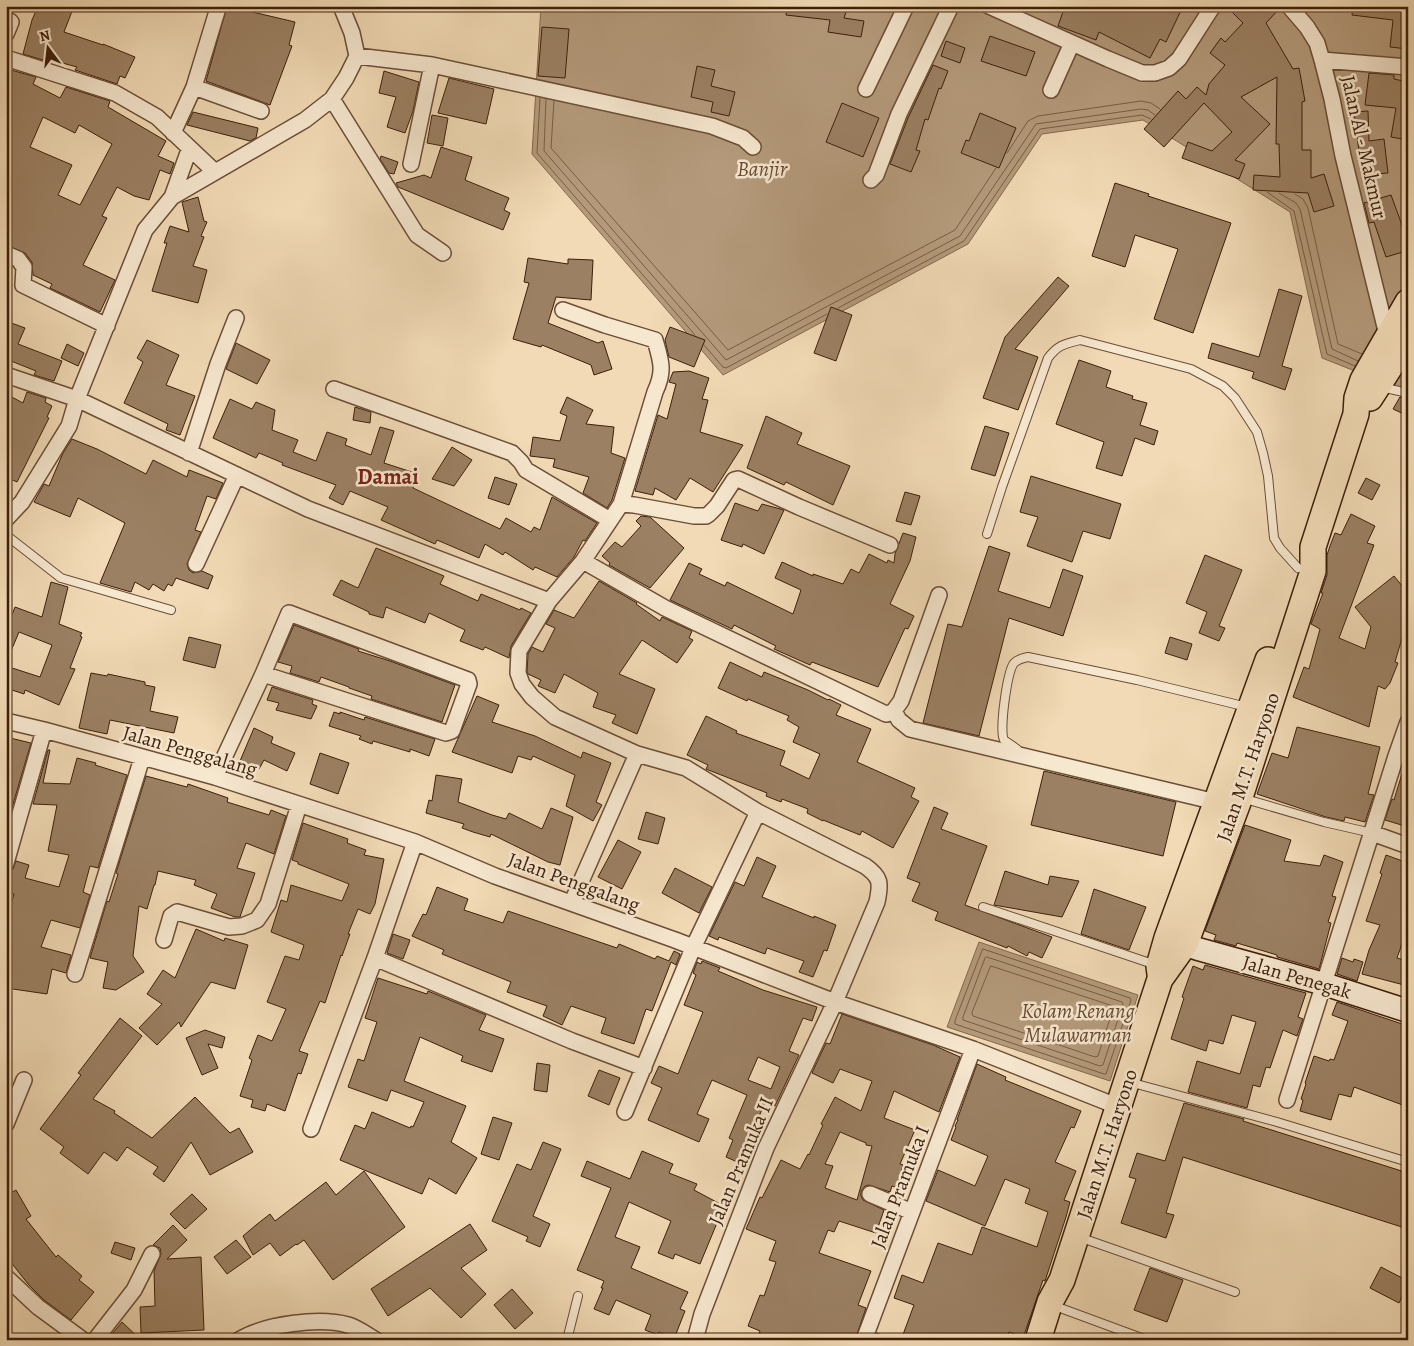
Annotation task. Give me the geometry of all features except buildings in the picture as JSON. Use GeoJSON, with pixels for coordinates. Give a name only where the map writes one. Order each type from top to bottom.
{"type":"FeatureCollection","features":[{"type":"Feature","properties":{"kind":"main road","name":"Jalan M.T. Haryono"},"geometry":{"type":"LineString","coordinates":[[1356,414],[1367,402],[1396,359],[1398,337],[1406,306]]}},
{"type":"Feature","properties":{"kind":"main road","name":"Jalan M.T. Haryono"},"geometry":{"type":"LineString","coordinates":[[1038,1340],[1050,1302],[1062,1280],[1077,1237],[1163,971],[1176,941],[1308,562],[1356,414],[1356,398],[1363,380],[1398,337]]}},
{"type":"Feature","properties":{"kind":"main road","name":"Jalan M.T. Haryono"},"geometry":{"type":"LineString","coordinates":[[1225,799],[1236,751],[1250,708],[1308,562]]}},
{"type":"Feature","properties":{"kind":"main road","name":"Jalan M.T. Haryono"},"geometry":{"type":"LineString","coordinates":[[1053,1340],[1062,1309],[1062,1280]]}},
{"type":"Feature","properties":{"kind":"street"},"geometry":{"type":"LineString","coordinates":[[6,518],[22,502],[69,426],[77,399],[145,230],[172,198],[214,171],[306,120],[332,99],[346,78],[357,56],[352,33],[341,6]]}},
{"type":"Feature","properties":{"kind":"street"},"geometry":{"type":"LineString","coordinates":[[866,89],[906,6]]}},
{"type":"Feature","properties":{"kind":"street"},"geometry":{"type":"LineString","coordinates":[[872,180],[876,175],[899,114],[951,6]]}},
{"type":"Feature","properties":{"kind":"street"},"geometry":{"type":"LineString","coordinates":[[989,6],[1142,73],[1155,73],[1169,68],[1179,59],[1213,6]]}},
{"type":"Feature","properties":{"kind":"street","name":"Jalan Al - Makmur"},"geometry":{"type":"LineString","coordinates":[[1289,6],[1307,27],[1317,44],[1332,99],[1343,156],[1398,337]]}},
{"type":"Feature","properties":{"kind":"street"},"geometry":{"type":"LineString","coordinates":[[172,133],[194,88],[218,8]]}},
{"type":"Feature","properties":{"kind":"street"},"geometry":{"type":"LineString","coordinates":[[6,19],[11,23],[6,34]]}},
{"type":"Feature","properties":{"kind":"street"},"geometry":{"type":"LineString","coordinates":[[1051,90],[1072,43]]}},
{"type":"Feature","properties":{"kind":"street"},"geometry":{"type":"LineString","coordinates":[[357,56],[432,65],[712,126],[743,138],[753,147]]}},
{"type":"Feature","properties":{"kind":"street"},"geometry":{"type":"LineString","coordinates":[[6,58],[115,93],[157,117],[214,171]]}},
{"type":"Feature","properties":{"kind":"street"},"geometry":{"type":"LineString","coordinates":[[1322,60],[1408,67]]}},
{"type":"Feature","properties":{"kind":"street"},"geometry":{"type":"LineString","coordinates":[[411,164],[432,65]]}},
{"type":"Feature","properties":{"kind":"street"},"geometry":{"type":"LineString","coordinates":[[194,88],[260,111]]}},
{"type":"Feature","properties":{"kind":"street"},"geometry":{"type":"LineString","coordinates":[[332,99],[417,235],[443,253]]}},
{"type":"Feature","properties":{"kind":"street"},"geometry":{"type":"LineString","coordinates":[[172,198],[190,150]]}},
{"type":"Feature","properties":{"kind":"street"},"geometry":{"type":"LineString","coordinates":[[6,254],[18,259],[24,267],[23,285],[107,326]]}},
{"type":"Feature","properties":{"kind":"street"},"geometry":{"type":"LineString","coordinates":[[564,310],[654,340],[662,363],[661,378],[621,504],[583,561],[549,600],[519,651],[518,673],[522,684],[532,697],[555,717],[637,754],[686,768],[758,812],[693,948],[625,1112]]}},
{"type":"Feature","properties":{"kind":"street"},"geometry":{"type":"LineString","coordinates":[[189,453],[218,364],[236,318]]}},
{"type":"Feature","properties":{"kind":"street"},"geometry":{"type":"LineString","coordinates":[[6,375],[77,399],[308,509],[549,600]]}},
{"type":"Feature","properties":{"kind":"street"},"geometry":{"type":"LineString","coordinates":[[334,389],[512,453],[526,470],[610,520]]}},
{"type":"Feature","properties":{"kind":"street"},"geometry":{"type":"LineString","coordinates":[[196,564],[237,475]]}},
{"type":"Feature","properties":{"kind":"street"},"geometry":{"type":"LineString","coordinates":[[621,504],[694,516],[706,516],[717,506],[734,480],[738,479],[890,545]]}},
{"type":"Feature","properties":{"kind":"street"},"geometry":{"type":"LineString","coordinates":[[583,561],[665,608],[886,714],[894,711],[901,701],[939,595]]}},
{"type":"Feature","properties":{"kind":"street"},"geometry":{"type":"LineString","coordinates":[[215,777],[263,674],[289,612],[468,680],[469,684],[452,731],[446,733],[263,674]]}},
{"type":"Feature","properties":{"kind":"street"},"geometry":{"type":"LineString","coordinates":[[894,711],[899,720],[910,729],[1225,799]]}},
{"type":"Feature","properties":{"kind":"street","name":"Jalan Penggalang"},"geometry":{"type":"LineString","coordinates":[[6,722],[44,730],[215,777],[415,842],[495,876],[572,902],[835,1002],[973,1049],[1119,1107]]}},
{"type":"Feature","properties":{"kind":"street"},"geometry":{"type":"LineString","coordinates":[[1287,1100],[1408,722]]}},
{"type":"Feature","properties":{"kind":"street"},"geometry":{"type":"LineString","coordinates":[[6,863],[44,730]]}},
{"type":"Feature","properties":{"kind":"street"},"geometry":{"type":"LineString","coordinates":[[572,902],[637,754]]}},
{"type":"Feature","properties":{"kind":"street"},"geometry":{"type":"LineString","coordinates":[[75,974],[142,758]]}},
{"type":"Feature","properties":{"kind":"street"},"geometry":{"type":"LineString","coordinates":[[164,940],[171,916],[177,912],[229,927],[242,926],[260,917],[268,904],[299,804]]}},
{"type":"Feature","properties":{"kind":"street","name":"Jalan Pramuka II"},"geometry":{"type":"LineString","coordinates":[[695,1340],[702,1314],[766,1148],[835,1002],[878,902],[880,888],[876,874],[848,856],[758,812]]}},
{"type":"Feature","properties":{"kind":"street"},"geometry":{"type":"LineString","coordinates":[[1372,833],[1408,846]]}},
{"type":"Feature","properties":{"kind":"street"},"geometry":{"type":"LineString","coordinates":[[311,1130],[375,958],[415,842]]}},
{"type":"Feature","properties":{"kind":"street","name":"Jalan Penegak"},"geometry":{"type":"LineString","coordinates":[[1176,941],[1324,984],[1408,1011]]}},
{"type":"Feature","properties":{"kind":"street"},"geometry":{"type":"LineString","coordinates":[[375,958],[572,1041],[644,1068]]}},
{"type":"Feature","properties":{"kind":"street","name":"Jalan Pramuka I"},"geometry":{"type":"LineString","coordinates":[[864,1340],[973,1049]]}},
{"type":"Feature","properties":{"kind":"street"},"geometry":{"type":"LineString","coordinates":[[6,1124],[24,1080]]}},
{"type":"Feature","properties":{"kind":"street"},"geometry":{"type":"LineString","coordinates":[[870,1194],[912,1212]]}},
{"type":"Feature","properties":{"kind":"street"},"geometry":{"type":"LineString","coordinates":[[95,1340],[134,1290],[152,1254]]}},
{"type":"Feature","properties":{"kind":"street"},"geometry":{"type":"LineString","coordinates":[[6,1277],[38,1308],[83,1340]]}},
{"type":"Feature","properties":{"kind":"street"},"geometry":{"type":"LineString","coordinates":[[239,1340],[261,1330],[301,1322],[326,1321],[350,1325],[376,1340]]}},
{"type":"Feature","properties":{"kind":"lane"},"geometry":{"type":"LineString","coordinates":[[987,534],[1048,358],[1056,348],[1080,340],[1191,369],[1223,386],[1235,398],[1257,432],[1268,476],[1274,538],[1280,548],[1308,562]]}},
{"type":"Feature","properties":{"kind":"lane"},"geometry":{"type":"LineString","coordinates":[[1377,386],[1408,393]]}},
{"type":"Feature","properties":{"kind":"lane"},"geometry":{"type":"LineString","coordinates":[[6,536],[60,578],[172,610]]}},
{"type":"Feature","properties":{"kind":"lane"},"geometry":{"type":"LineString","coordinates":[[1250,708],[1028,657],[1021,658],[1014,663],[1010,671],[1001,736],[1009,745],[1018,750],[1372,833]]}},
{"type":"Feature","properties":{"kind":"lane"},"geometry":{"type":"LineString","coordinates":[[983,907],[1163,971]]}},
{"type":"Feature","properties":{"kind":"lane"},"geometry":{"type":"LineString","coordinates":[[1127,1082],[1277,1122],[1408,1162]]}},
{"type":"Feature","properties":{"kind":"lane"},"geometry":{"type":"LineString","coordinates":[[1077,1237],[1235,1292]]}},
{"type":"Feature","properties":{"kind":"lane"},"geometry":{"type":"LineString","coordinates":[[567,1340],[578,1296]]}},
{"type":"Feature","properties":{"kind":"lane"},"geometry":{"type":"LineString","coordinates":[[1062,1309],[1147,1340]]}},
{"type":"Feature","properties":{"kind":"water","name":"Banjir"},"geometry":{"type":"Polygon","coordinates":[[[541,6],[1408,6],[1408,392],[1322,358],[1290,212],[1143,120],[1042,134],[968,244],[723,375],[532,154],[541,6]]]}},
{"type":"Feature","properties":{"kind":"water","name":"Kolam Renang Mulawarman"},"geometry":{"type":"Polygon","coordinates":[[[979,942],[1138,995],[1110,1081],[947,1027],[979,942]]]}},
{"type":"Feature","properties":{"kind":"district","name":"Damai"},"geometry":{"type":"Point","coordinates":[388,477]}}]}
